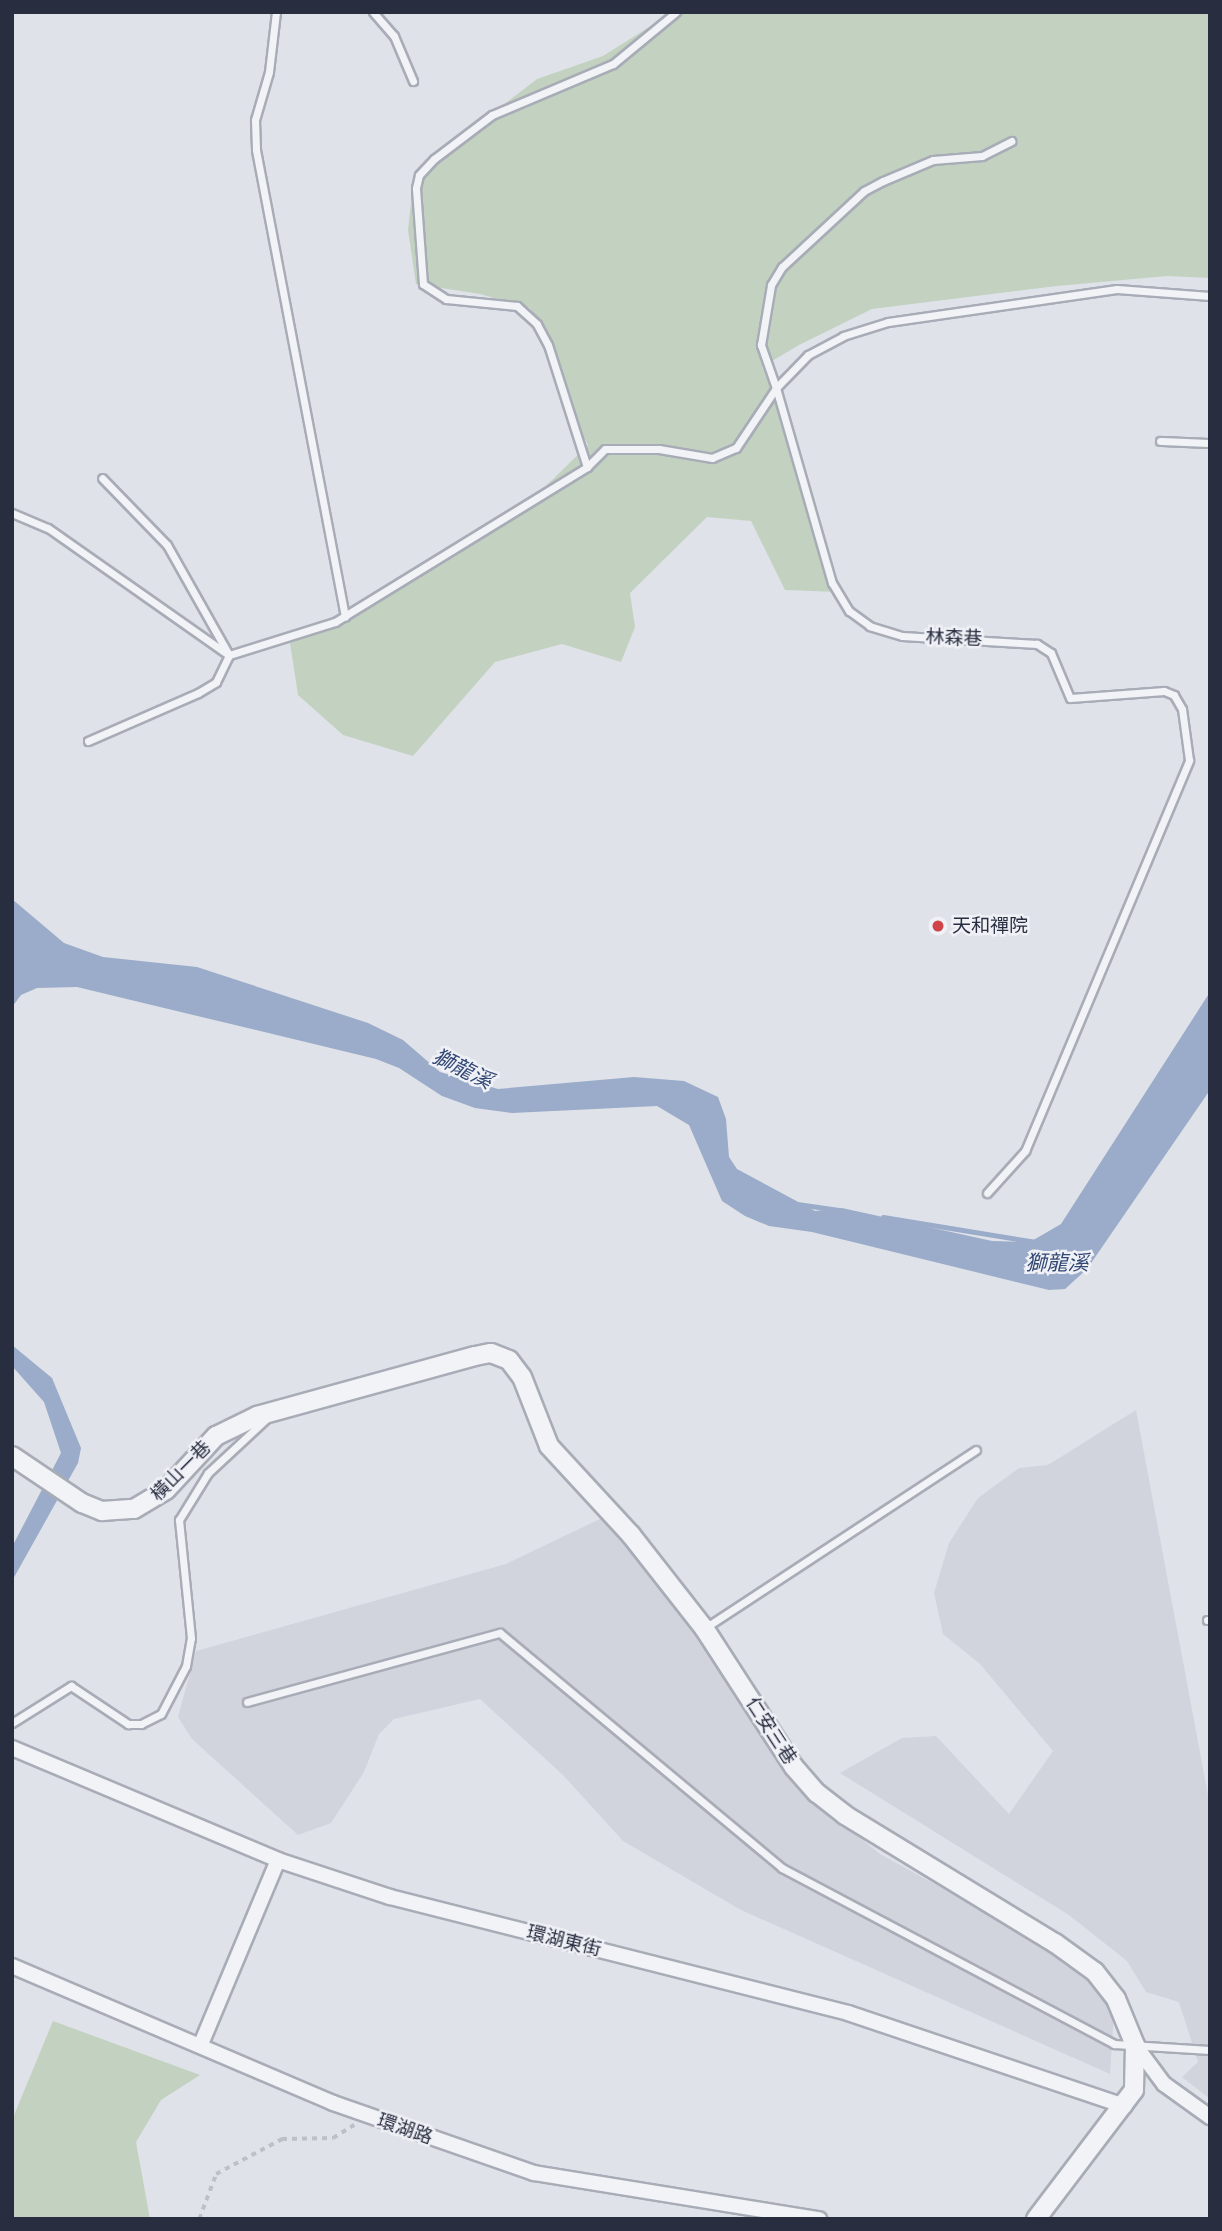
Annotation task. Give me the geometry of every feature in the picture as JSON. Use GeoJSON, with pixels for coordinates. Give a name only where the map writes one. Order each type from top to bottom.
{"type":"FeatureCollection","features":[{"type":"Feature","properties":{"kind":"street","name":"仁安三巷"},"geometry":{"type":"LineString","coordinates":[[277,1411],[475,1356],[491,1353],[509,1360],[522,1377],[555,1454],[631,1535],[704,1628],[794,1767],[817,1793],[1095,1972],[1116,1999],[1135,2045],[1138,2075],[1125,2106],[1036,2219]]}},
{"type":"Feature","properties":{"kind":"street","name":"橫山一巷"},"geometry":{"type":"LineString","coordinates":[[12,1456],[82,1503],[102,1511],[134,1509],[166,1490],[216,1436],[277,1411]]}},
{"type":"Feature","properties":{"kind":"street","name":"環湖東街"},"geometry":{"type":"LineString","coordinates":[[12,1748],[278,1860],[390,1897],[848,2012],[1125,2106]]}},
{"type":"Feature","properties":{"kind":"street"},"geometry":{"type":"LineString","coordinates":[[201,2044],[278,1860]]}},
{"type":"Feature","properties":{"kind":"street","name":"環湖路"},"geometry":{"type":"LineString","coordinates":[[12,1966],[201,2044],[367,2117],[534,2173],[819,2219]]}},
{"type":"Feature","properties":{"kind":"street"},"geometry":{"type":"LineString","coordinates":[[1135,2045],[1164,2084],[1210,2117]]}},
{"type":"Feature","properties":{"kind":"lane"},"geometry":{"type":"LineString","coordinates":[[276,12],[269,72],[255,120],[256,150],[345,618]]}},
{"type":"Feature","properties":{"kind":"lane"},"geometry":{"type":"LineString","coordinates":[[373,12],[394,36],[413,81]]}},
{"type":"Feature","properties":{"kind":"lane"},"geometry":{"type":"LineString","coordinates":[[587,467],[548,345],[537,324],[517,306],[446,299],[423,284],[416,188],[419,175],[434,159],[492,115],[613,64],[676,12]]}},
{"type":"Feature","properties":{"kind":"lane"},"geometry":{"type":"LineString","coordinates":[[776,388],[761,345],[771,285],[782,268],[864,191],[933,159],[982,156],[1011,141]]}},
{"type":"Feature","properties":{"kind":"lane"},"geometry":{"type":"LineString","coordinates":[[89,741],[198,693],[216,682],[229,654],[345,618],[587,467],[605,449],[659,449],[712,458],[736,448],[776,388],[808,355],[843,336],[888,322],[1118,289],[1210,296]]}},
{"type":"Feature","properties":{"kind":"lane","name":"林森巷"},"geometry":{"type":"LineString","coordinates":[[776,388],[832,583],[849,611],[870,625],[902,636],[1037,644],[1051,653],[1070,698],[1164,691],[1174,695],[1182,709],[1189,760],[1025,1151],[987,1193]]}},
{"type":"Feature","properties":{"kind":"lane"},"geometry":{"type":"LineString","coordinates":[[1160,440],[1210,443]]}},
{"type":"Feature","properties":{"kind":"lane"},"geometry":{"type":"LineString","coordinates":[[102,478],[167,545],[229,654]]}},
{"type":"Feature","properties":{"kind":"lane"},"geometry":{"type":"LineString","coordinates":[[12,513],[48,528],[229,654]]}},
{"type":"Feature","properties":{"kind":"lane"},"geometry":{"type":"LineString","coordinates":[[12,1723],[71,1686],[128,1724],[141,1724],[161,1714],[186,1666],[191,1638],[178,1520],[227,1451],[277,1411]]}},
{"type":"Feature","properties":{"kind":"lane"},"geometry":{"type":"LineString","coordinates":[[704,1628],[976,1450]]}},
{"type":"Feature","properties":{"kind":"lane"},"geometry":{"type":"LineString","coordinates":[[247,1702],[500,1633],[782,1868],[1114,2044],[1210,2050]]}},
{"type":"Feature","properties":{"kind":"path"},"geometry":{"type":"LineString","coordinates":[[199,2219],[216,2174],[282,2139],[333,2138],[367,2117]]}},
{"type":"Feature","properties":{"kind":"shaded area"},"geometry":{"type":"Polygon","coordinates":[[[1136,1410],[1210,1806],[1210,2099],[1182,2077],[1198,2062],[1179,2002],[1146,1992],[1127,1961],[1069,1915],[840,1773],[902,1738],[936,1736],[1009,1814],[1053,1751],[980,1664],[943,1634],[934,1593],[949,1543],[978,1498],[1019,1468],[1048,1465],[1136,1410]]]}},
{"type":"Feature","properties":{"kind":"shaded area"},"geometry":{"type":"Polygon","coordinates":[[[602,1518],[698,1632],[736,1686],[774,1755],[814,1801],[880,1854],[1033,1938],[1098,1989],[1114,2012],[1110,2074],[741,1910],[623,1841],[563,1775],[480,1699],[394,1719],[379,1734],[364,1772],[331,1823],[298,1835],[192,1739],[178,1717],[196,1651],[506,1564],[602,1518]]]}},
{"type":"Feature","properties":{"kind":"green space"},"geometry":{"type":"Polygon","coordinates":[[[673,12],[1210,12],[1210,278],[1167,276],[1057,286],[872,309],[799,345],[762,367],[793,440],[839,592],[785,590],[751,521],[707,517],[630,593],[635,627],[621,662],[562,644],[495,662],[413,756],[343,735],[298,695],[290,643],[404,584],[513,518],[588,445],[553,377],[530,308],[480,294],[416,284],[408,230],[414,173],[537,79],[603,56],[673,12]]]}},
{"type":"Feature","properties":{"kind":"green space"},"geometry":{"type":"Polygon","coordinates":[[[53,2021],[200,2075],[161,2100],[136,2142],[150,2219],[12,2219],[12,2120],[53,2021]]]}},
{"type":"Feature","properties":{"kind":"water","name":"獅龍溪"},"geometry":{"type":"Polygon","coordinates":[[[12,899],[64,943],[103,957],[197,967],[368,1023],[403,1040],[440,1072],[498,1089],[634,1077],[684,1081],[718,1097],[726,1119],[729,1157],[737,1169],[815,1211],[842,1208],[992,1241],[1030,1242],[1061,1224],[1210,992],[1210,1090],[1087,1269],[1065,1289],[1049,1290],[812,1232],[769,1226],[745,1216],[722,1201],[689,1125],[657,1106],[512,1113],[475,1108],[442,1096],[399,1068],[376,1059],[77,987],[37,988],[21,995],[12,1007],[12,899]]]}},
{"type":"Feature","properties":{"kind":"water"},"geometry":{"type":"Polygon","coordinates":[[[12,1345],[52,1378],[81,1448],[78,1463],[12,1581],[12,1547],[61,1453],[44,1402],[12,1366],[12,1345]]]}},
{"type":"Feature","properties":{"kind":"waterway","name":"獅龍溪"},"geometry":{"type":"LineString","coordinates":[[797,1204],[839,1210]]}},
{"type":"Feature","properties":{"kind":"waterway","name":"獅龍溪"},"geometry":{"type":"LineString","coordinates":[[883,1217],[1036,1242]]}},
{"type":"Feature","properties":{"kind":"place","name":"天和禪院"},"geometry":{"type":"Point","coordinates":[938,926]}}]}
